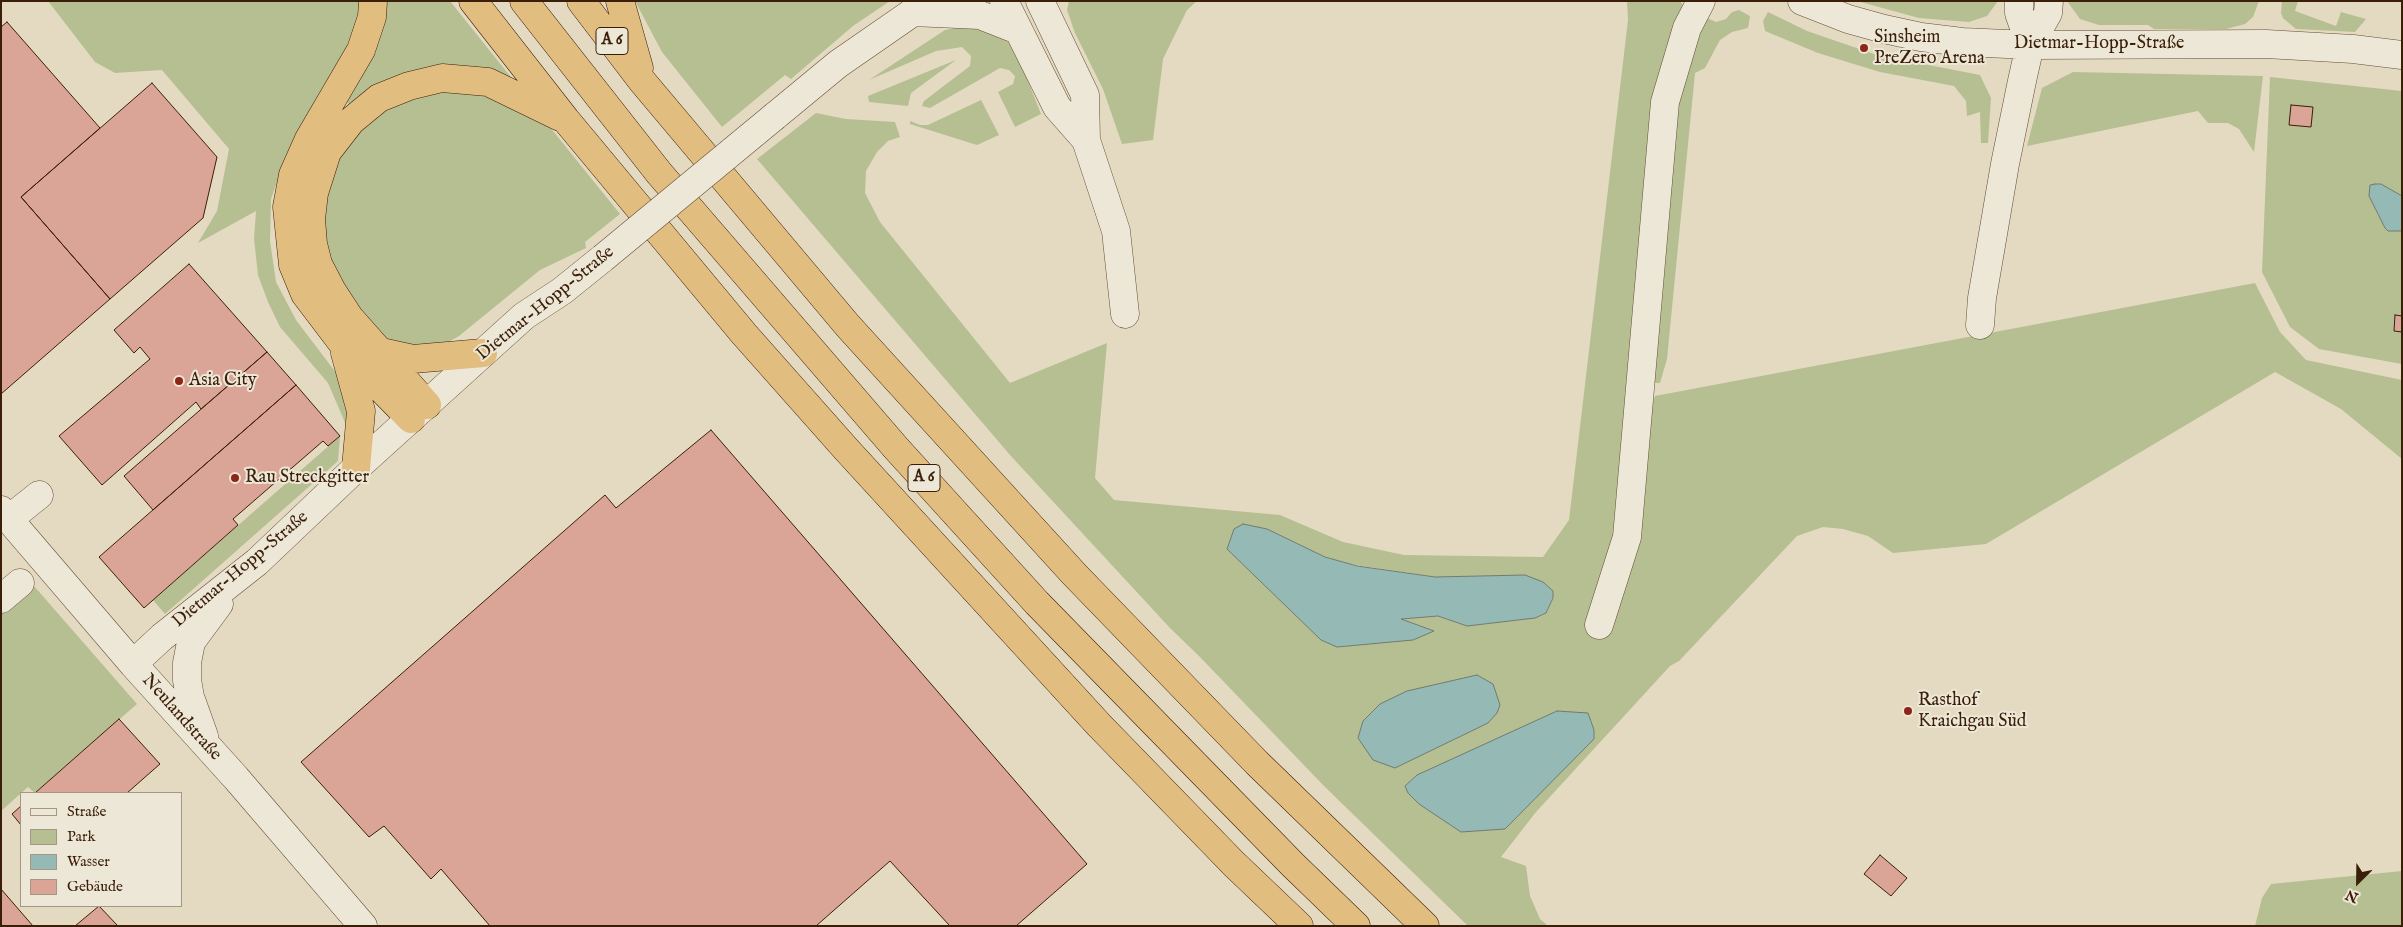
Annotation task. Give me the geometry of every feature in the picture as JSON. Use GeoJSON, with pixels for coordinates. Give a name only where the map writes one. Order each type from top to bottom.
{"type":"FeatureCollection","features":[{"type":"Feature","properties":{"kind":"highway"},"geometry":{"type":"LineString","coordinates":[[373,1],[372,17],[361,50],[309,139],[293,175],[287,207],[293,265],[305,294],[362,369],[419,412]]}},
{"type":"Feature","properties":{"kind":"highway"},"geometry":{"type":"LineString","coordinates":[[473,1],[566,120],[744,334],[963,579],[1099,725],[1234,864],[1299,926]]}},
{"type":"Feature","properties":{"kind":"highway","name":"A 6"},"geometry":{"type":"LineString","coordinates":[[524,1],[659,173],[896,448],[1037,603],[1286,858],[1356,926]]}},
{"type":"Feature","properties":{"kind":"highway","name":"A 6"},"geometry":{"type":"LineString","coordinates":[[581,1],[642,81],[848,326],[1074,574],[1257,763],[1425,926]]}},
{"type":"Feature","properties":{"kind":"highway"},"geometry":{"type":"LineString","coordinates":[[620,1],[642,81]]}},
{"type":"Feature","properties":{"kind":"highway"},"geometry":{"type":"LineString","coordinates":[[419,412],[381,352],[349,317],[332,291],[318,264],[313,244],[312,218],[320,173],[327,152],[350,121],[379,98],[409,86],[442,78],[488,82],[566,120]]}},
{"type":"Feature","properties":{"kind":"highway"},"geometry":{"type":"LineString","coordinates":[[343,345],[361,411],[356,468]]}},
{"type":"Feature","properties":{"kind":"highway"},"geometry":{"type":"LineString","coordinates":[[381,352],[413,359],[484,353]]}},
{"type":"Feature","properties":{"kind":"street"},"geometry":{"type":"LineString","coordinates":[[1004,1],[1057,107],[1086,140]]}},
{"type":"Feature","properties":{"kind":"street"},"geometry":{"type":"LineString","coordinates":[[1040,1],[1053,14],[1085,95],[1086,140],[1116,231],[1125,314]]}},
{"type":"Feature","properties":{"kind":"street"},"geometry":{"type":"LineString","coordinates":[[1599,625],[1627,537],[1665,102],[1687,28],[1701,1]]}},
{"type":"Feature","properties":{"kind":"street","name":"Dietmar-Hopp-Straße"},"geometry":{"type":"LineString","coordinates":[[1802,1],[1848,19],[1921,37],[1962,42],[2030,44],[2266,44],[2353,48],[2402,56]]}},
{"type":"Feature","properties":{"kind":"street"},"geometry":{"type":"LineString","coordinates":[[2020,1],[2019,13],[2030,44]]}},
{"type":"Feature","properties":{"kind":"street"},"geometry":{"type":"LineString","coordinates":[[1980,325],[1982,298],[2005,164],[2030,44],[2048,14],[2049,1]]}},
{"type":"Feature","properties":{"kind":"street"},"geometry":{"type":"LineString","coordinates":[[921,7],[980,15],[1018,30]]}},
{"type":"Feature","properties":{"kind":"street","name":"Dietmar-Hopp-Straße"},"geometry":{"type":"LineString","coordinates":[[132,664],[162,637],[257,562],[356,468],[524,316],[562,291],[838,64],[921,7]]}},
{"type":"Feature","properties":{"kind":"street"},"geometry":{"type":"LineString","coordinates":[[1052,97],[1079,83]]}},
{"type":"Feature","properties":{"kind":"street"},"geometry":{"type":"LineString","coordinates":[[5,514],[39,495]]}},
{"type":"Feature","properties":{"kind":"street","name":"Neulandstraße"},"geometry":{"type":"LineString","coordinates":[[5,514],[132,664],[363,926]]}},
{"type":"Feature","properties":{"kind":"street"},"geometry":{"type":"LineString","coordinates":[[208,748],[190,697],[187,680],[191,642],[217,606],[257,562]]}},
{"type":"Feature","properties":{"kind":"green space"},"geometry":{"type":"Polygon","coordinates":[[[48,1],[365,1],[347,57],[307,117],[285,159],[271,199],[270,241],[276,282],[296,320],[343,382],[353,408],[347,427],[328,383],[280,327],[268,302],[258,275],[254,239],[256,211],[198,243],[217,211],[229,149],[162,70],[115,73],[95,62],[48,1]]]}},
{"type":"Feature","properties":{"kind":"green space"},"geometry":{"type":"Polygon","coordinates":[[[382,1],[450,1],[514,81],[494,72],[353,107],[345,101],[382,1]]]}},
{"type":"Feature","properties":{"kind":"green space"},"geometry":{"type":"Polygon","coordinates":[[[635,1],[890,1],[853,26],[791,79],[785,75],[722,127],[662,52],[635,1]]]}},
{"type":"Feature","properties":{"kind":"green space"},"geometry":{"type":"Polygon","coordinates":[[[1069,1],[1197,1],[1187,10],[1163,59],[1153,140],[1122,144],[1103,89],[1075,33],[1067,10],[1069,1]]]}},
{"type":"Feature","properties":{"kind":"green space"},"geometry":{"type":"Polygon","coordinates":[[[1627,1],[1680,1],[1684,6],[1647,422],[1655,396],[2255,283],[2280,332],[2306,360],[2402,380],[2402,459],[2341,409],[2275,372],[1986,544],[1893,553],[1868,536],[1843,529],[1823,527],[1797,536],[1679,661],[1670,666],[1536,812],[1501,857],[1526,866],[1530,896],[1540,919],[1548,926],[1468,926],[1324,786],[1170,628],[1010,455],[757,159],[816,113],[846,119],[895,122],[900,137],[888,141],[877,152],[866,171],[865,193],[880,222],[1010,383],[1107,343],[1095,478],[1114,500],[1280,515],[1343,542],[1404,555],[1543,557],[1569,520],[1628,20],[1627,1]],[[1259,528],[1321,640],[1433,631],[1399,619],[1438,616],[1467,626],[1541,616],[1547,612],[1553,598],[1342,563],[1325,557],[1267,529],[1259,528]]]}},
{"type":"Feature","properties":{"kind":"green space"},"geometry":{"type":"Polygon","coordinates":[[[1857,1],[1998,1],[1987,16],[1969,22],[1919,18],[1857,1]]]}},
{"type":"Feature","properties":{"kind":"green space"},"geometry":{"type":"Polygon","coordinates":[[[2067,1],[2259,1],[2253,17],[2245,24],[2226,29],[2154,29],[2148,25],[2099,25],[2080,19],[2067,1]]]}},
{"type":"Feature","properties":{"kind":"green space"},"geometry":{"type":"Polygon","coordinates":[[[2282,1],[2298,1],[2295,11],[2336,26],[2341,12],[2366,19],[2355,32],[2296,29],[2283,18],[2281,13],[2282,1]]]}},
{"type":"Feature","properties":{"kind":"green space"},"geometry":{"type":"Polygon","coordinates":[[[1739,10],[1750,16],[1748,28],[1732,32],[1720,40],[1705,68],[1695,73],[1667,359],[1660,383],[1649,383],[1674,108],[1685,65],[1707,18],[1716,22],[1726,19],[1732,12],[1739,10]]]}},
{"type":"Feature","properties":{"kind":"green space"},"geometry":{"type":"Polygon","coordinates":[[[1768,12],[1807,31],[1877,55],[1980,75],[1991,98],[1988,143],[1981,143],[1980,112],[1967,116],[1966,101],[1954,86],[1880,72],[1818,53],[1765,31],[1763,21],[1768,12]]]}},
{"type":"Feature","properties":{"kind":"green space"},"geometry":{"type":"Polygon","coordinates":[[[969,26],[992,31],[1008,42],[1024,71],[1041,114],[1015,127],[998,92],[1013,84],[1015,76],[1009,70],[1000,68],[930,108],[922,106],[924,101],[970,66],[971,56],[962,47],[936,51],[869,80],[945,30],[969,26]]]}},
{"type":"Feature","properties":{"kind":"green space"},"geometry":{"type":"Polygon","coordinates":[[[956,60],[911,93],[908,106],[869,102],[868,96],[956,60]]]}},
{"type":"Feature","properties":{"kind":"green space"},"geometry":{"type":"Polygon","coordinates":[[[2073,72],[2263,76],[2254,152],[2239,129],[2228,123],[2208,123],[2198,111],[2027,146],[2042,88],[2073,72]]]}},
{"type":"Feature","properties":{"kind":"green space"},"geometry":{"type":"Polygon","coordinates":[[[2270,77],[2402,91],[2402,364],[2319,349],[2290,327],[2262,272],[2270,77]]]}},
{"type":"Feature","properties":{"kind":"green space"},"geometry":{"type":"Polygon","coordinates":[[[441,86],[499,96],[549,126],[620,214],[585,242],[586,248],[540,270],[459,336],[447,343],[423,349],[396,344],[377,333],[337,285],[320,230],[324,185],[361,121],[441,86]]]}},
{"type":"Feature","properties":{"kind":"green space"},"geometry":{"type":"Polygon","coordinates":[[[981,100],[999,135],[977,145],[910,124],[910,121],[920,125],[928,125],[981,100]]]}},
{"type":"Feature","properties":{"kind":"green space"},"geometry":{"type":"Polygon","coordinates":[[[340,436],[338,461],[165,614],[153,600],[340,436]]]}},
{"type":"Feature","properties":{"kind":"green space"},"geometry":{"type":"Polygon","coordinates":[[[34,586],[137,704],[36,792],[28,787],[20,792],[1,811],[1,613],[34,586]]]}},
{"type":"Feature","properties":{"kind":"green space"},"geometry":{"type":"Polygon","coordinates":[[[2402,871],[2402,926],[2255,926],[2262,898],[2271,884],[2402,871]]]}},
{"type":"Feature","properties":{"kind":"water"},"geometry":{"type":"Polygon","coordinates":[[[2381,184],[2402,196],[2402,231],[2388,231],[2385,228],[2369,196],[2370,185],[2381,184]]]}},
{"type":"Feature","properties":{"kind":"water"},"geometry":{"type":"Polygon","coordinates":[[[1243,524],[1267,529],[1325,557],[1357,566],[1435,577],[1525,575],[1543,582],[1553,591],[1553,598],[1546,613],[1535,618],[1467,626],[1438,616],[1401,619],[1434,631],[1413,640],[1337,647],[1321,640],[1227,549],[1234,529],[1243,524]]]}},
{"type":"Feature","properties":{"kind":"water"},"geometry":{"type":"Polygon","coordinates":[[[1477,675],[1493,684],[1500,705],[1497,713],[1488,723],[1395,768],[1373,760],[1358,738],[1363,721],[1380,704],[1407,691],[1477,675]]]}},
{"type":"Feature","properties":{"kind":"water"},"geometry":{"type":"Polygon","coordinates":[[[1557,711],[1588,713],[1594,730],[1594,739],[1505,829],[1461,832],[1419,804],[1408,793],[1405,786],[1417,775],[1557,711]]]}},
{"type":"Feature","properties":{"kind":"building"},"geometry":{"type":"Polygon","coordinates":[[[7,22],[100,128],[21,197],[110,299],[1,394],[1,27],[7,22]]]}},
{"type":"Feature","properties":{"kind":"building"},"geometry":{"type":"Polygon","coordinates":[[[152,83],[217,157],[203,218],[110,299],[21,197],[152,83]]]}},
{"type":"Feature","properties":{"kind":"building"},"geometry":{"type":"Polygon","coordinates":[[[2291,105],[2313,107],[2311,127],[2289,125],[2291,105]]]}},
{"type":"Feature","properties":{"kind":"building","name":"Asia City"},"geometry":{"type":"Polygon","coordinates":[[[189,264],[267,352],[201,409],[196,402],[102,485],[59,436],[150,359],[140,347],[134,353],[114,330],[189,264]]]}},
{"type":"Feature","properties":{"kind":"building"},"geometry":{"type":"Polygon","coordinates":[[[2395,315],[2402,316],[2402,332],[2394,331],[2395,315]]]}},
{"type":"Feature","properties":{"kind":"building"},"geometry":{"type":"Polygon","coordinates":[[[267,352],[296,385],[153,510],[124,476],[267,352]]]}},
{"type":"Feature","properties":{"kind":"building","name":"Rau Streckgitter"},"geometry":{"type":"Polygon","coordinates":[[[296,385],[340,436],[328,446],[323,441],[233,519],[238,525],[144,608],[99,557],[296,385]]]}},
{"type":"Feature","properties":{"kind":"building"},"geometry":{"type":"Polygon","coordinates":[[[711,430],[1087,864],[1016,926],[950,926],[890,861],[816,926],[490,926],[441,869],[431,879],[384,826],[369,837],[301,762],[605,495],[616,508],[711,430]]]}},
{"type":"Feature","properties":{"kind":"building"},"geometry":{"type":"Polygon","coordinates":[[[119,719],[160,764],[128,792],[36,792],[119,719]]]}},
{"type":"Feature","properties":{"kind":"building"},"geometry":{"type":"Polygon","coordinates":[[[20,807],[20,824],[12,814],[20,807]]]}},
{"type":"Feature","properties":{"kind":"building"},"geometry":{"type":"Polygon","coordinates":[[[1880,855],[1907,878],[1891,896],[1864,874],[1880,855]]]}},
{"type":"Feature","properties":{"kind":"building"},"geometry":{"type":"Polygon","coordinates":[[[1,889],[33,926],[1,926],[1,889]]]}},
{"type":"Feature","properties":{"kind":"building"},"geometry":{"type":"Polygon","coordinates":[[[100,907],[118,926],[75,926],[100,907]]]}},
{"type":"Feature","properties":{"kind":"place","name":"Sinsheim PreZero Arena"},"geometry":{"type":"Point","coordinates":[1864,48]}},
{"type":"Feature","properties":{"kind":"place","name":"Asia City"},"geometry":{"type":"Point","coordinates":[179,381]}},
{"type":"Feature","properties":{"kind":"place","name":"Rau Streckgitter"},"geometry":{"type":"Point","coordinates":[235,478]}},
{"type":"Feature","properties":{"kind":"place","name":"Rasthof Kraichgau Süd"},"geometry":{"type":"Point","coordinates":[1908,711]}}]}
